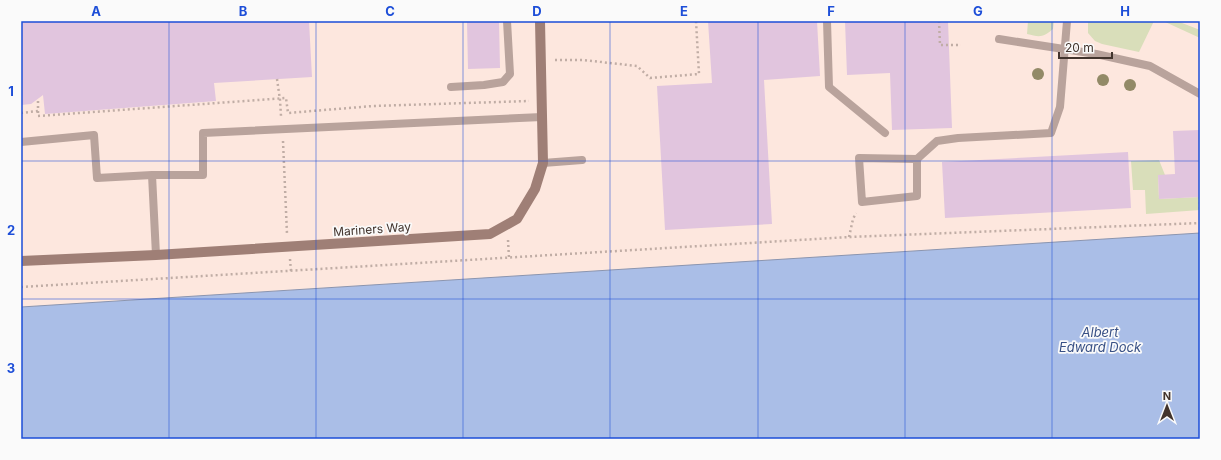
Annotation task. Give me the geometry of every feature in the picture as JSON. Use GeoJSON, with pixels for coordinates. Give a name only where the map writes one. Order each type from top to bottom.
{"type":"FeatureCollection","features":[{"type":"Feature","properties":{"kind":"street","name":"Mariners Way"},"geometry":{"type":"LineString","coordinates":[[21,261],[156,255],[490,234],[517,219],[535,189],[543,163],[540,21]]}},
{"type":"Feature","properties":{"kind":"lane"},"geometry":{"type":"LineString","coordinates":[[451,87],[503,82],[510,74],[507,21]]}},
{"type":"Feature","properties":{"kind":"lane"},"geometry":{"type":"LineString","coordinates":[[827,21],[829,87],[885,133]]}},
{"type":"Feature","properties":{"kind":"lane"},"geometry":{"type":"LineString","coordinates":[[917,160],[917,196],[862,202],[859,158],[917,160],[937,141],[958,138],[1051,132],[1060,107],[1067,21]]}},
{"type":"Feature","properties":{"kind":"lane"},"geometry":{"type":"LineString","coordinates":[[998,39],[1065,49],[1150,66],[1200,94]]}},
{"type":"Feature","properties":{"kind":"lane"},"geometry":{"type":"LineString","coordinates":[[21,142],[94,136],[97,178],[203,176],[203,133],[542,117]]}},
{"type":"Feature","properties":{"kind":"lane"},"geometry":{"type":"LineString","coordinates":[[543,163],[582,160]]}},
{"type":"Feature","properties":{"kind":"lane"},"geometry":{"type":"LineString","coordinates":[[152,176],[156,255]]}},
{"type":"Feature","properties":{"kind":"path"},"geometry":{"type":"LineString","coordinates":[[540,60],[583,60],[637,66],[650,78],[699,74],[696,21]]}},
{"type":"Feature","properties":{"kind":"path"},"geometry":{"type":"LineString","coordinates":[[939,21],[940,45],[961,45]]}},
{"type":"Feature","properties":{"kind":"path"},"geometry":{"type":"LineString","coordinates":[[277,79],[280,100],[288,247],[291,271]]}},
{"type":"Feature","properties":{"kind":"path"},"geometry":{"type":"LineString","coordinates":[[38,99],[38,116],[280,100],[286,98],[288,113],[373,106],[541,100]]}},
{"type":"Feature","properties":{"kind":"path"},"geometry":{"type":"LineString","coordinates":[[21,113],[38,112]]}},
{"type":"Feature","properties":{"kind":"path"},"geometry":{"type":"LineString","coordinates":[[1200,197],[1200,209]]}},
{"type":"Feature","properties":{"kind":"path"},"geometry":{"type":"LineString","coordinates":[[849,237],[853,219],[862,202]]}},
{"type":"Feature","properties":{"kind":"path"},"geometry":{"type":"LineString","coordinates":[[21,287],[849,237],[1200,223]]}},
{"type":"Feature","properties":{"kind":"green space"},"geometry":{"type":"Polygon","coordinates":[[[1028,21],[1054,21],[1053,29],[1041,36],[1027,34],[1028,21]]]}},
{"type":"Feature","properties":{"kind":"green space"},"geometry":{"type":"Polygon","coordinates":[[[1088,21],[1154,21],[1139,52],[1102,44],[1095,41],[1088,33],[1088,21]]]}},
{"type":"Feature","properties":{"kind":"green space"},"geometry":{"type":"Polygon","coordinates":[[[1163,21],[1177,21],[1200,30],[1200,38],[1163,21]]]}},
{"type":"Feature","properties":{"kind":"green space"},"geometry":{"type":"Polygon","coordinates":[[[1159,160],[1165,175],[1158,175],[1159,199],[1200,197],[1200,210],[1146,214],[1145,190],[1133,190],[1131,161],[1159,160]]]}},
{"type":"Feature","properties":{"kind":"water","name":"Albert Edward Dock"},"geometry":{"type":"Polygon","coordinates":[[[1200,233],[1200,439],[21,439],[21,307],[1200,233]]]}},
{"type":"Feature","properties":{"kind":"building"},"geometry":{"type":"Polygon","coordinates":[[[21,21],[309,21],[312,77],[214,83],[216,101],[45,114],[43,95],[31,104],[21,105],[21,21]]]}},
{"type":"Feature","properties":{"kind":"building"},"geometry":{"type":"Polygon","coordinates":[[[467,21],[499,21],[500,68],[468,69],[467,21]]]}},
{"type":"Feature","properties":{"kind":"building"},"geometry":{"type":"Polygon","coordinates":[[[708,21],[817,21],[820,76],[764,80],[772,224],[665,230],[657,86],[712,83],[708,21]]]}},
{"type":"Feature","properties":{"kind":"building"},"geometry":{"type":"Polygon","coordinates":[[[845,21],[948,21],[952,128],[892,130],[890,73],[847,75],[845,21]]]}},
{"type":"Feature","properties":{"kind":"building"},"geometry":{"type":"Polygon","coordinates":[[[1200,130],[1200,197],[1159,199],[1158,175],[1175,174],[1173,131],[1200,130]]]}},
{"type":"Feature","properties":{"kind":"building"},"geometry":{"type":"Polygon","coordinates":[[[1128,152],[1131,208],[945,218],[942,162],[1128,152]]]}}]}
